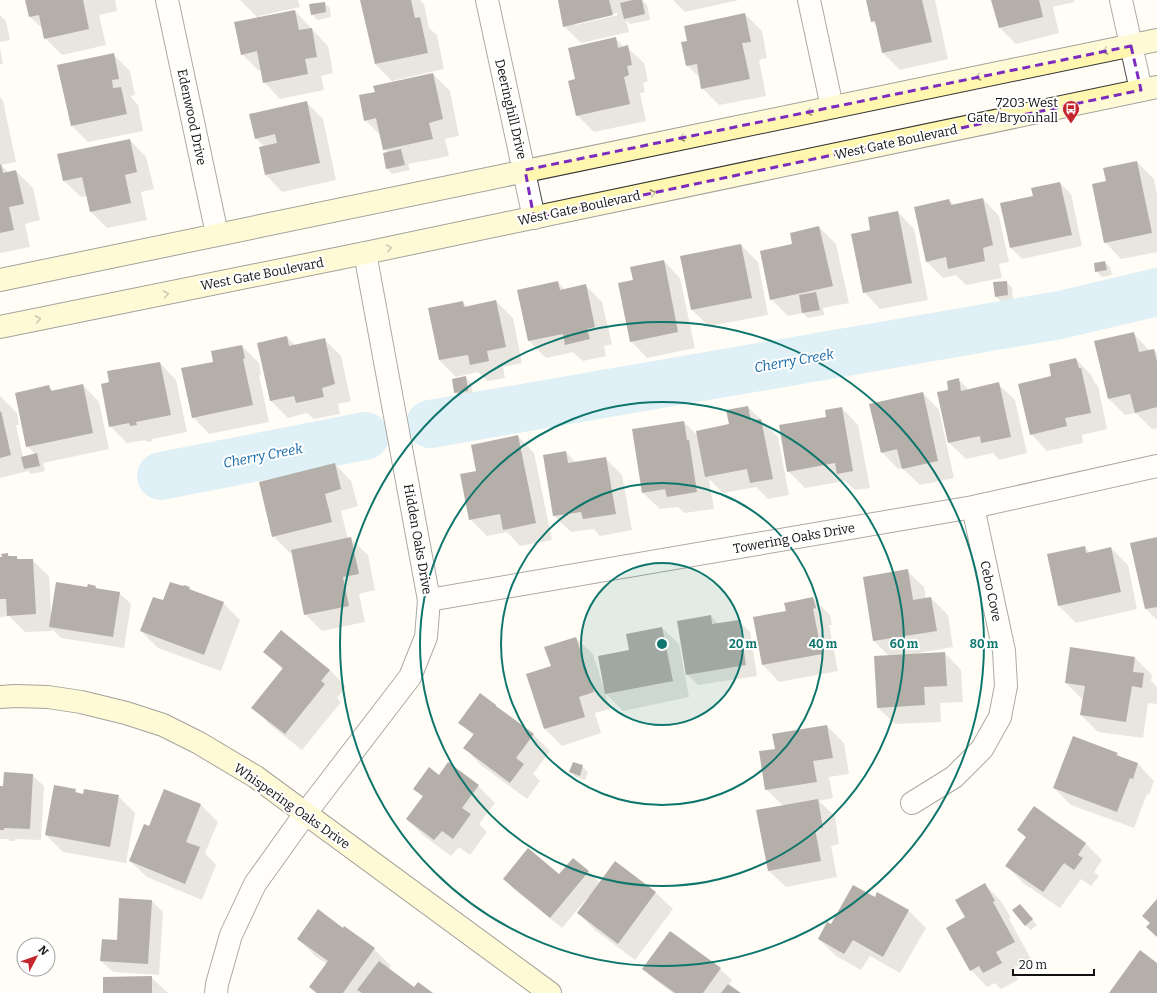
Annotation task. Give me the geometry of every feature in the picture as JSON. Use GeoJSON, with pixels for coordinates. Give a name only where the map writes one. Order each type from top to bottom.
{"type":"FeatureCollection","features":[{"type":"Feature","properties":{"kind":"main road"},"geometry":{"type":"LineString","coordinates":[[0,280],[1157,40]]}},
{"type":"Feature","properties":{"kind":"main road","name":"West Gate Boulevard"},"geometry":{"type":"LineString","coordinates":[[0,327],[534,218],[1149,88]]}},
{"type":"Feature","properties":{"kind":"main road","name":"Whispering Oaks Drive"},"geometry":{"type":"LineString","coordinates":[[0,697],[48,697],[81,702],[126,713],[163,725],[199,743],[256,777],[550,993]]}},
{"type":"Feature","properties":{"kind":"street","name":"Edenwood Drive"},"geometry":{"type":"LineString","coordinates":[[167,0],[217,234]]}},
{"type":"Feature","properties":{"kind":"street","name":"Deeringhill Drive"},"geometry":{"type":"LineString","coordinates":[[487,0],[525,170],[534,218]]}},
{"type":"Feature","properties":{"kind":"street"},"geometry":{"type":"LineString","coordinates":[[809,0],[832,107]]}},
{"type":"Feature","properties":{"kind":"street"},"geometry":{"type":"LineString","coordinates":[[1121,0],[1131,46],[1149,88]]}},
{"type":"Feature","properties":{"kind":"street","name":"Hidden Oaks Drive"},"geometry":{"type":"LineString","coordinates":[[216,993],[217,984],[231,935],[255,884],[305,814],[410,677],[426,637],[429,600],[365,253]]}},
{"type":"Feature","properties":{"kind":"street","name":"Towering Oaks Drive"},"geometry":{"type":"LineString","coordinates":[[429,600],[973,507],[1157,466]]}},
{"type":"Feature","properties":{"kind":"street","name":"Cebo Cove"},"geometry":{"type":"LineString","coordinates":[[912,803],[954,777],[982,749],[1000,718],[1006,686],[1004,651],[973,507]]}},
{"type":"Feature","properties":{"kind":"highlighted area"},"geometry":{"type":"Polygon","coordinates":[[[1131,46],[1141,90],[534,218],[525,170],[1131,46]]]}},
{"type":"Feature","properties":{"kind":"building"},"geometry":{"type":"Polygon","coordinates":[[[25,0],[83,0],[89,29],[44,39],[39,15],[29,17],[25,0]]]}},
{"type":"Feature","properties":{"kind":"building"},"geometry":{"type":"Polygon","coordinates":[[[360,0],[411,0],[415,18],[420,17],[428,53],[375,64],[360,0]]]}},
{"type":"Feature","properties":{"kind":"building"},"geometry":{"type":"Polygon","coordinates":[[[558,0],[609,0],[613,15],[563,27],[558,0]]]}},
{"type":"Feature","properties":{"kind":"building"},"geometry":{"type":"Polygon","coordinates":[[[633,0],[642,0],[645,14],[624,19],[620,3],[633,0]]]}},
{"type":"Feature","properties":{"kind":"building"},"geometry":{"type":"Polygon","coordinates":[[[866,0],[922,0],[932,42],[882,53],[875,21],[871,22],[866,0]]]}},
{"type":"Feature","properties":{"kind":"building"},"geometry":{"type":"Polygon","coordinates":[[[991,0],[1039,0],[1043,17],[999,28],[991,0]]]}},
{"type":"Feature","properties":{"kind":"building"},"geometry":{"type":"Polygon","coordinates":[[[325,2],[326,12],[311,15],[309,4],[325,2]]]}},
{"type":"Feature","properties":{"kind":"building"},"geometry":{"type":"Polygon","coordinates":[[[295,10],[299,30],[312,28],[317,57],[305,59],[308,74],[263,83],[257,51],[241,55],[234,22],[295,10]]]}},
{"type":"Feature","properties":{"kind":"building"},"geometry":{"type":"Polygon","coordinates":[[[745,13],[751,42],[742,43],[750,79],[701,89],[697,64],[686,66],[681,42],[687,41],[684,26],[745,13]]]}},
{"type":"Feature","properties":{"kind":"building"},"geometry":{"type":"Polygon","coordinates":[[[616,37],[618,48],[628,45],[632,65],[627,66],[629,75],[624,77],[630,104],[576,116],[568,81],[575,79],[568,48],[616,37]]]}},
{"type":"Feature","properties":{"kind":"building"},"geometry":{"type":"Polygon","coordinates":[[[114,53],[119,79],[112,80],[113,88],[121,87],[127,114],[71,126],[57,65],[114,53]]]}},
{"type":"Feature","properties":{"kind":"building"},"geometry":{"type":"Polygon","coordinates":[[[433,73],[443,119],[429,123],[433,139],[383,150],[376,118],[364,121],[359,95],[375,92],[373,86],[433,73]]]}},
{"type":"Feature","properties":{"kind":"building"},"geometry":{"type":"Polygon","coordinates":[[[307,101],[320,163],[265,175],[259,147],[277,143],[275,134],[255,139],[249,114],[307,101]]]}},
{"type":"Feature","properties":{"kind":"building"},"geometry":{"type":"Polygon","coordinates":[[[130,139],[137,172],[125,175],[131,203],[90,212],[82,177],[63,181],[57,154],[130,139]]]}},
{"type":"Feature","properties":{"kind":"building"},"geometry":{"type":"Polygon","coordinates":[[[401,149],[405,165],[386,169],[383,153],[401,149]]]}},
{"type":"Feature","properties":{"kind":"building"},"geometry":{"type":"Polygon","coordinates":[[[1137,161],[1152,233],[1104,243],[1092,184],[1106,181],[1103,168],[1137,161]]]}},
{"type":"Feature","properties":{"kind":"building"},"geometry":{"type":"Polygon","coordinates":[[[1,164],[3,173],[16,170],[24,204],[9,207],[14,230],[0,233],[0,165],[1,164]]]}},
{"type":"Feature","properties":{"kind":"building"},"geometry":{"type":"Polygon","coordinates":[[[1060,182],[1072,235],[1010,248],[1000,203],[1033,196],[1031,188],[1060,182]]]}},
{"type":"Feature","properties":{"kind":"building"},"geometry":{"type":"Polygon","coordinates":[[[983,198],[993,245],[983,248],[985,261],[948,269],[946,257],[926,262],[914,207],[949,199],[951,205],[983,198]]]}},
{"type":"Feature","properties":{"kind":"building"},"geometry":{"type":"Polygon","coordinates":[[[898,211],[912,283],[863,293],[851,234],[870,230],[868,217],[898,211]]]}},
{"type":"Feature","properties":{"kind":"building"},"geometry":{"type":"Polygon","coordinates":[[[819,226],[833,286],[770,300],[760,251],[792,244],[790,233],[819,226]]]}},
{"type":"Feature","properties":{"kind":"building"},"geometry":{"type":"Polygon","coordinates":[[[741,244],[752,298],[691,310],[680,256],[741,244]]]}},
{"type":"Feature","properties":{"kind":"building"},"geometry":{"type":"Polygon","coordinates":[[[664,260],[678,332],[630,342],[618,283],[633,280],[630,267],[664,260]]]}},
{"type":"Feature","properties":{"kind":"building"},"geometry":{"type":"Polygon","coordinates":[[[1105,261],[1107,270],[1095,272],[1094,263],[1105,261]]]}},
{"type":"Feature","properties":{"kind":"building"},"geometry":{"type":"Polygon","coordinates":[[[558,281],[560,290],[586,284],[595,327],[587,329],[590,339],[565,345],[563,334],[528,341],[517,290],[558,281]]]}},
{"type":"Feature","properties":{"kind":"building"},"geometry":{"type":"Polygon","coordinates":[[[1007,281],[1008,295],[995,297],[993,282],[1007,281]]]}},
{"type":"Feature","properties":{"kind":"building"},"geometry":{"type":"Polygon","coordinates":[[[816,292],[820,310],[802,313],[799,295],[816,292]]]}},
{"type":"Feature","properties":{"kind":"building"},"geometry":{"type":"Polygon","coordinates":[[[496,300],[506,347],[487,351],[489,361],[470,365],[468,355],[439,360],[428,308],[463,301],[464,307],[496,300]]]}},
{"type":"Feature","properties":{"kind":"building"},"geometry":{"type":"Polygon","coordinates":[[[1134,332],[1139,352],[1154,349],[1157,362],[1157,407],[1135,413],[1130,394],[1108,399],[1094,341],[1134,332]]]}},
{"type":"Feature","properties":{"kind":"building"},"geometry":{"type":"Polygon","coordinates":[[[287,336],[289,346],[325,338],[335,384],[322,388],[324,397],[296,403],[294,396],[270,401],[257,343],[287,336]]]}},
{"type":"Feature","properties":{"kind":"building"},"geometry":{"type":"Polygon","coordinates":[[[242,345],[245,358],[243,359],[253,405],[192,418],[181,368],[213,362],[211,351],[242,345]]]}},
{"type":"Feature","properties":{"kind":"building"},"geometry":{"type":"Polygon","coordinates":[[[1076,358],[1079,368],[1081,368],[1091,413],[1065,418],[1067,426],[1030,435],[1018,384],[1051,376],[1049,364],[1076,358]]]}},
{"type":"Feature","properties":{"kind":"building"},"geometry":{"type":"Polygon","coordinates":[[[160,362],[171,415],[136,422],[137,425],[130,426],[129,423],[109,427],[101,384],[109,382],[107,371],[160,362]]]}},
{"type":"Feature","properties":{"kind":"building"},"geometry":{"type":"Polygon","coordinates":[[[466,376],[468,391],[454,393],[452,379],[466,376]]]}},
{"type":"Feature","properties":{"kind":"building"},"geometry":{"type":"Polygon","coordinates":[[[959,378],[961,391],[999,382],[1011,437],[981,443],[980,436],[948,443],[937,392],[948,390],[947,381],[959,378]]]}},
{"type":"Feature","properties":{"kind":"building"},"geometry":{"type":"Polygon","coordinates":[[[83,384],[93,433],[26,447],[15,393],[49,385],[51,391],[83,384]]]}},
{"type":"Feature","properties":{"kind":"building"},"geometry":{"type":"Polygon","coordinates":[[[923,392],[938,461],[902,469],[897,449],[881,453],[869,404],[923,392]]]}},
{"type":"Feature","properties":{"kind":"building"},"geometry":{"type":"Polygon","coordinates":[[[748,406],[751,421],[761,419],[773,479],[750,483],[747,469],[705,477],[696,431],[729,424],[726,410],[748,406]]]}},
{"type":"Feature","properties":{"kind":"building"},"geometry":{"type":"Polygon","coordinates":[[[842,407],[853,471],[837,474],[835,463],[787,472],[779,425],[826,417],[825,410],[842,407]]]}},
{"type":"Feature","properties":{"kind":"building"},"geometry":{"type":"Polygon","coordinates":[[[1,411],[11,455],[0,458],[0,412],[1,411]]]}},
{"type":"Feature","properties":{"kind":"building"},"geometry":{"type":"Polygon","coordinates":[[[684,421],[687,440],[689,440],[697,492],[667,497],[665,489],[642,493],[632,429],[684,421]]]}},
{"type":"Feature","properties":{"kind":"building"},"geometry":{"type":"Polygon","coordinates":[[[518,435],[536,523],[503,530],[500,514],[469,520],[460,474],[476,471],[471,445],[518,435]]]}},
{"type":"Feature","properties":{"kind":"building"},"geometry":{"type":"Polygon","coordinates":[[[566,451],[568,463],[606,457],[616,514],[583,519],[581,512],[553,516],[543,455],[566,451]]]}},
{"type":"Feature","properties":{"kind":"building"},"geometry":{"type":"Polygon","coordinates":[[[37,453],[40,466],[24,469],[21,457],[37,453]]]}},
{"type":"Feature","properties":{"kind":"building"},"geometry":{"type":"Polygon","coordinates":[[[335,463],[341,489],[325,494],[332,522],[272,537],[259,482],[335,463]]]}},
{"type":"Feature","properties":{"kind":"building"},"geometry":{"type":"Polygon","coordinates":[[[351,537],[359,574],[343,577],[349,606],[304,615],[291,550],[351,537]]]}},
{"type":"Feature","properties":{"kind":"building"},"geometry":{"type":"Polygon","coordinates":[[[1157,537],[1157,607],[1145,609],[1130,543],[1157,537]]]}},
{"type":"Feature","properties":{"kind":"building"},"geometry":{"type":"Polygon","coordinates":[[[1085,546],[1086,553],[1111,547],[1121,592],[1058,606],[1047,554],[1085,546]]]}},
{"type":"Feature","properties":{"kind":"building"},"geometry":{"type":"Polygon","coordinates":[[[8,553],[8,556],[17,556],[17,559],[33,559],[36,614],[7,616],[6,599],[0,599],[0,557],[2,557],[1,554],[8,553]]]}},
{"type":"Feature","properties":{"kind":"building"},"geometry":{"type":"Polygon","coordinates":[[[908,569],[913,600],[931,597],[937,631],[873,641],[863,577],[908,569]]]}},
{"type":"Feature","properties":{"kind":"building"},"geometry":{"type":"Polygon","coordinates":[[[56,582],[87,587],[88,584],[96,586],[95,588],[120,592],[113,637],[49,627],[56,582]]]}},
{"type":"Feature","properties":{"kind":"building"},"geometry":{"type":"Polygon","coordinates":[[[170,582],[190,587],[189,589],[224,602],[204,655],[140,631],[153,597],[163,600],[170,582]]]}},
{"type":"Feature","properties":{"kind":"building"},"geometry":{"type":"Polygon","coordinates":[[[813,597],[816,608],[813,609],[822,654],[762,665],[753,617],[786,611],[784,603],[813,597]]]}},
{"type":"Feature","properties":{"kind":"building"},"geometry":{"type":"Polygon","coordinates":[[[711,615],[712,624],[739,620],[746,665],[686,675],[677,621],[711,615]]]}},
{"type":"Feature","properties":{"kind":"building"},"geometry":{"type":"Polygon","coordinates":[[[662,627],[673,681],[605,694],[598,656],[629,650],[626,634],[662,627]]]}},
{"type":"Feature","properties":{"kind":"building"},"geometry":{"type":"Polygon","coordinates":[[[281,630],[330,670],[321,681],[325,684],[285,734],[251,708],[283,668],[263,652],[281,630]]]}},
{"type":"Feature","properties":{"kind":"building"},"geometry":{"type":"Polygon","coordinates":[[[576,637],[594,692],[579,697],[585,717],[544,729],[526,674],[551,666],[544,647],[576,637]]]}},
{"type":"Feature","properties":{"kind":"building"},"geometry":{"type":"Polygon","coordinates":[[[1070,647],[1135,657],[1133,672],[1144,673],[1142,688],[1132,686],[1126,722],[1080,715],[1085,686],[1065,683],[1070,647]]]}},
{"type":"Feature","properties":{"kind":"building"},"geometry":{"type":"Polygon","coordinates":[[[945,652],[947,686],[924,687],[925,705],[877,708],[874,656],[945,652]]]}},
{"type":"Feature","properties":{"kind":"building"},"geometry":{"type":"Polygon","coordinates":[[[480,693],[534,734],[516,758],[524,764],[510,783],[463,748],[474,734],[458,723],[480,693]]]}},
{"type":"Feature","properties":{"kind":"building"},"geometry":{"type":"Polygon","coordinates":[[[827,725],[833,758],[813,761],[817,782],[765,790],[759,751],[775,749],[772,734],[827,725]]]}},
{"type":"Feature","properties":{"kind":"building"},"geometry":{"type":"Polygon","coordinates":[[[1073,736],[1118,753],[1116,755],[1138,763],[1133,779],[1130,778],[1117,812],[1053,788],[1073,736]]]}},
{"type":"Feature","properties":{"kind":"building"},"geometry":{"type":"Polygon","coordinates":[[[448,762],[479,785],[462,808],[471,814],[453,839],[442,831],[434,840],[406,819],[423,796],[413,789],[429,767],[439,775],[448,762]]]}},
{"type":"Feature","properties":{"kind":"building"},"geometry":{"type":"Polygon","coordinates":[[[573,762],[583,765],[580,776],[569,772],[573,762]]]}},
{"type":"Feature","properties":{"kind":"building"},"geometry":{"type":"Polygon","coordinates":[[[4,772],[33,774],[30,829],[4,828],[4,830],[0,830],[0,786],[3,786],[4,772]]]}},
{"type":"Feature","properties":{"kind":"building"},"geometry":{"type":"Polygon","coordinates":[[[54,785],[76,789],[75,792],[83,794],[84,789],[119,795],[110,847],[45,835],[54,785]]]}},
{"type":"Feature","properties":{"kind":"building"},"geometry":{"type":"Polygon","coordinates":[[[164,789],[201,804],[186,842],[200,847],[185,884],[129,861],[144,824],[149,826],[164,789]]]}},
{"type":"Feature","properties":{"kind":"building"},"geometry":{"type":"Polygon","coordinates":[[[818,799],[823,828],[815,829],[821,861],[768,871],[756,810],[818,799]]]}},
{"type":"Feature","properties":{"kind":"building"},"geometry":{"type":"Polygon","coordinates":[[[1034,806],[1086,843],[1078,855],[1083,858],[1074,870],[1064,863],[1043,892],[1005,866],[1026,837],[1017,830],[1034,806]]]}},
{"type":"Feature","properties":{"kind":"building"},"geometry":{"type":"Polygon","coordinates":[[[528,848],[559,874],[573,858],[589,871],[550,918],[503,879],[528,848]]]}},
{"type":"Feature","properties":{"kind":"building"},"geometry":{"type":"Polygon","coordinates":[[[615,861],[656,892],[618,944],[577,913],[615,861]]]}},
{"type":"Feature","properties":{"kind":"building"},"geometry":{"type":"Polygon","coordinates":[[[985,883],[995,901],[993,902],[1015,942],[996,952],[1002,963],[983,973],[979,966],[970,971],[946,928],[965,917],[955,900],[985,883]]]}},
{"type":"Feature","properties":{"kind":"building"},"geometry":{"type":"Polygon","coordinates":[[[853,885],[875,897],[877,892],[909,910],[883,957],[853,940],[844,954],[818,939],[827,922],[831,924],[853,885]]]}},
{"type":"Feature","properties":{"kind":"building"},"geometry":{"type":"Polygon","coordinates":[[[119,898],[152,900],[148,964],[100,961],[102,939],[117,940],[119,898]]]}},
{"type":"Feature","properties":{"kind":"building"},"geometry":{"type":"Polygon","coordinates":[[[1157,899],[1157,937],[1146,927],[1150,923],[1142,916],[1157,899]]]}},
{"type":"Feature","properties":{"kind":"building"},"geometry":{"type":"Polygon","coordinates":[[[1020,904],[1033,919],[1025,926],[1012,910],[1020,904]]]}},
{"type":"Feature","properties":{"kind":"building"},"geometry":{"type":"Polygon","coordinates":[[[318,909],[343,928],[344,926],[375,948],[343,993],[317,993],[309,987],[328,961],[297,939],[318,909]]]}},
{"type":"Feature","properties":{"kind":"building"},"geometry":{"type":"Polygon","coordinates":[[[670,931],[721,968],[703,993],[675,993],[642,969],[670,931]]]}},
{"type":"Feature","properties":{"kind":"building"},"geometry":{"type":"Polygon","coordinates":[[[1140,950],[1157,963],[1157,993],[1109,993],[1140,950]]]}},
{"type":"Feature","properties":{"kind":"building"},"geometry":{"type":"Polygon","coordinates":[[[379,961],[414,987],[418,982],[433,993],[362,993],[357,990],[379,961]]]}},
{"type":"Feature","properties":{"kind":"building"},"geometry":{"type":"Polygon","coordinates":[[[152,976],[152,993],[103,993],[103,977],[152,976]]]}},
{"type":"Feature","properties":{"kind":"building"},"geometry":{"type":"Polygon","coordinates":[[[728,984],[741,993],[721,993],[728,984]]]}},
{"type":"Feature","properties":{"kind":"waterway","name":"Cherry Creek"},"geometry":{"type":"LineString","coordinates":[[430,424],[1060,315],[1157,292]]}},
{"type":"Feature","properties":{"kind":"waterway","name":"Cherry Creek"},"geometry":{"type":"LineString","coordinates":[[161,476],[365,436]]}},
{"type":"Feature","properties":{"kind":"place","name":"7203 West Gate/Bryonhall"},"geometry":{"type":"Point","coordinates":[1071,124]}}]}
